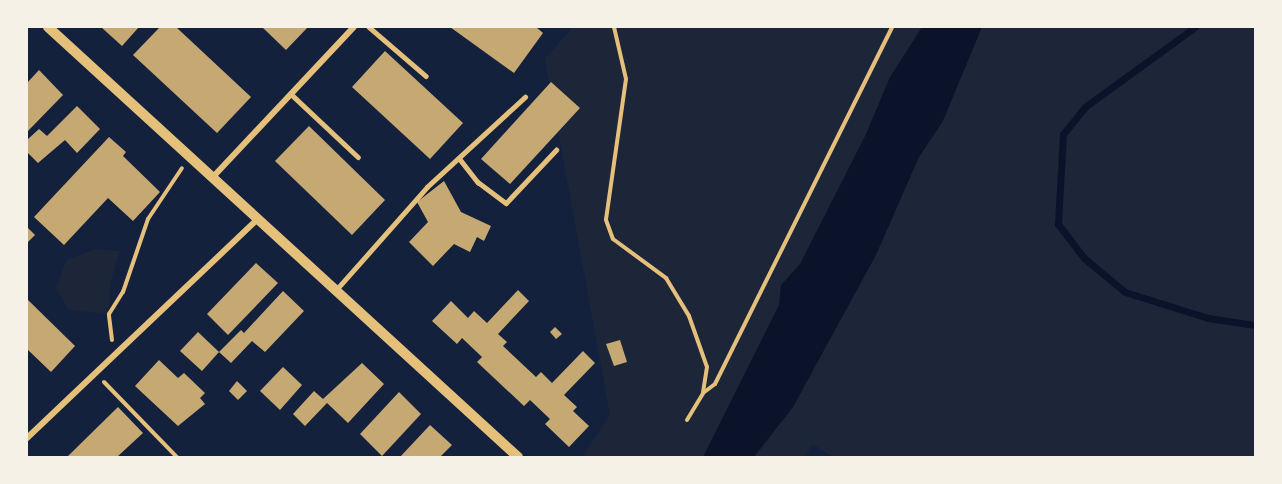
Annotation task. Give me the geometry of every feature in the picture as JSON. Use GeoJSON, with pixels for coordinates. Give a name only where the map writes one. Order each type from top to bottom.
{"type":"FeatureCollection","features":[{"type":"Feature","properties":{"kind":"street"},"geometry":{"type":"LineString","coordinates":[[48,27],[518,457]]}},
{"type":"Feature","properties":{"kind":"street"},"geometry":{"type":"LineString","coordinates":[[212,178],[354,27]]}},
{"type":"Feature","properties":{"kind":"street"},"geometry":{"type":"LineString","coordinates":[[27,438],[257,220]]}},
{"type":"Feature","properties":{"kind":"lane"},"geometry":{"type":"LineString","coordinates":[[369,27],[426,76]]}},
{"type":"Feature","properties":{"kind":"lane"},"geometry":{"type":"LineString","coordinates":[[291,94],[358,157]]}},
{"type":"Feature","properties":{"kind":"lane"},"geometry":{"type":"LineString","coordinates":[[336,290],[427,187],[525,97]]}},
{"type":"Feature","properties":{"kind":"lane"},"geometry":{"type":"LineString","coordinates":[[459,158],[478,182],[506,203],[556,150]]}},
{"type":"Feature","properties":{"kind":"path"},"geometry":{"type":"LineString","coordinates":[[614,27],[626,80],[606,220],[613,239],[666,278],[689,316],[707,367],[703,393],[687,420]]}},
{"type":"Feature","properties":{"kind":"path"},"geometry":{"type":"LineString","coordinates":[[703,393],[715,384],[892,27]]}},
{"type":"Feature","properties":{"kind":"path"},"geometry":{"type":"LineString","coordinates":[[114,355],[109,314],[123,292],[148,219],[189,157]]}},
{"type":"Feature","properties":{"kind":"path"},"geometry":{"type":"LineString","coordinates":[[95,373],[177,457]]}},
{"type":"Feature","properties":{"kind":"shaded area"},"geometry":{"type":"Polygon","coordinates":[[[573,27],[1255,27],[1255,457],[833,457],[813,444],[804,457],[582,457],[610,415],[545,59],[573,27]]]}},
{"type":"Feature","properties":{"kind":"shaded area"},"geometry":{"type":"Polygon","coordinates":[[[922,27],[982,27],[943,121],[919,157],[876,255],[793,407],[754,457],[703,457],[779,305],[781,285],[800,264],[866,134],[890,77],[922,27]]]}},
{"type":"Feature","properties":{"kind":"shaded area"},"geometry":{"type":"Polygon","coordinates":[[[94,249],[120,251],[110,284],[109,314],[69,310],[56,288],[66,261],[94,249]]]}},
{"type":"Feature","properties":{"kind":"building"},"geometry":{"type":"Polygon","coordinates":[[[101,27],[139,27],[122,46],[101,27]]]}},
{"type":"Feature","properties":{"kind":"building"},"geometry":{"type":"Polygon","coordinates":[[[160,27],[176,27],[251,97],[217,133],[133,55],[160,27]]]}},
{"type":"Feature","properties":{"kind":"building"},"geometry":{"type":"Polygon","coordinates":[[[262,27],[308,27],[286,50],[262,27]]]}},
{"type":"Feature","properties":{"kind":"building"},"geometry":{"type":"Polygon","coordinates":[[[450,27],[536,27],[543,33],[514,73],[450,27]]]}},
{"type":"Feature","properties":{"kind":"building"},"geometry":{"type":"Polygon","coordinates":[[[385,51],[463,123],[430,159],[352,87],[385,51]]]}},
{"type":"Feature","properties":{"kind":"building"},"geometry":{"type":"Polygon","coordinates":[[[39,70],[63,95],[27,132],[27,83],[39,70]]]}},
{"type":"Feature","properties":{"kind":"building"},"geometry":{"type":"Polygon","coordinates":[[[551,82],[580,108],[510,184],[481,159],[551,82]]]}},
{"type":"Feature","properties":{"kind":"building"},"geometry":{"type":"Polygon","coordinates":[[[77,106],[100,129],[77,153],[65,140],[38,163],[27,152],[27,140],[39,129],[47,136],[77,106]]]}},
{"type":"Feature","properties":{"kind":"building"},"geometry":{"type":"Polygon","coordinates":[[[309,126],[385,200],[352,235],[275,161],[309,126]]]}},
{"type":"Feature","properties":{"kind":"building"},"geometry":{"type":"Polygon","coordinates":[[[109,137],[126,152],[123,156],[160,192],[133,221],[108,198],[64,245],[34,217],[109,137]]]}},
{"type":"Feature","properties":{"kind":"building"},"geometry":{"type":"Polygon","coordinates":[[[444,181],[461,212],[491,226],[484,241],[477,237],[470,252],[454,244],[433,266],[409,242],[428,222],[417,202],[444,181]]]}},
{"type":"Feature","properties":{"kind":"building"},"geometry":{"type":"Polygon","coordinates":[[[27,227],[35,235],[27,243],[27,227]]]}},
{"type":"Feature","properties":{"kind":"building"},"geometry":{"type":"Polygon","coordinates":[[[256,263],[278,283],[228,335],[207,314],[256,263]]]}},
{"type":"Feature","properties":{"kind":"building"},"geometry":{"type":"Polygon","coordinates":[[[518,290],[529,301],[498,334],[507,342],[503,346],[536,377],[541,372],[552,383],[583,351],[595,363],[564,395],[577,407],[573,411],[589,426],[569,447],[545,424],[550,419],[530,400],[524,406],[477,362],[482,357],[462,338],[457,344],[432,321],[451,301],[468,318],[474,311],[487,323],[518,290]]]}},
{"type":"Feature","properties":{"kind":"building"},"geometry":{"type":"Polygon","coordinates":[[[283,291],[304,311],[265,352],[252,341],[231,363],[219,352],[241,330],[244,333],[283,291]]]}},
{"type":"Feature","properties":{"kind":"building"},"geometry":{"type":"Polygon","coordinates":[[[27,299],[75,346],[51,372],[27,349],[27,299]]]}},
{"type":"Feature","properties":{"kind":"building"},"geometry":{"type":"Polygon","coordinates":[[[555,327],[562,334],[556,339],[550,332],[555,327]]]}},
{"type":"Feature","properties":{"kind":"building"},"geometry":{"type":"Polygon","coordinates":[[[198,332],[219,352],[202,371],[180,351],[198,332]]]}},
{"type":"Feature","properties":{"kind":"building"},"geometry":{"type":"Polygon","coordinates":[[[620,340],[627,362],[614,366],[606,344],[620,340]]]}},
{"type":"Feature","properties":{"kind":"building"},"geometry":{"type":"Polygon","coordinates":[[[159,360],[178,378],[184,373],[205,393],[200,398],[205,404],[178,426],[135,386],[159,360]]]}},
{"type":"Feature","properties":{"kind":"building"},"geometry":{"type":"Polygon","coordinates":[[[362,363],[384,384],[348,423],[327,403],[305,426],[293,414],[314,391],[323,399],[362,363]]]}},
{"type":"Feature","properties":{"kind":"building"},"geometry":{"type":"Polygon","coordinates":[[[283,367],[302,385],[280,410],[260,391],[283,367]]]}},
{"type":"Feature","properties":{"kind":"building"},"geometry":{"type":"Polygon","coordinates":[[[237,381],[247,391],[238,400],[229,391],[237,381]]]}},
{"type":"Feature","properties":{"kind":"building"},"geometry":{"type":"Polygon","coordinates":[[[399,392],[421,414],[382,456],[360,434],[399,392]]]}},
{"type":"Feature","properties":{"kind":"building"},"geometry":{"type":"Polygon","coordinates":[[[118,407],[143,433],[117,457],[67,457],[118,407]]]}},
{"type":"Feature","properties":{"kind":"building"},"geometry":{"type":"Polygon","coordinates":[[[430,425],[452,445],[440,457],[400,457],[430,425]]]}},
{"type":"Feature","properties":{"kind":"waterway"},"geometry":{"type":"LineString","coordinates":[[1195,27],[1085,107],[1063,134],[1058,224],[1084,258],[1125,292],[1208,318],[1255,325]]}}]}
